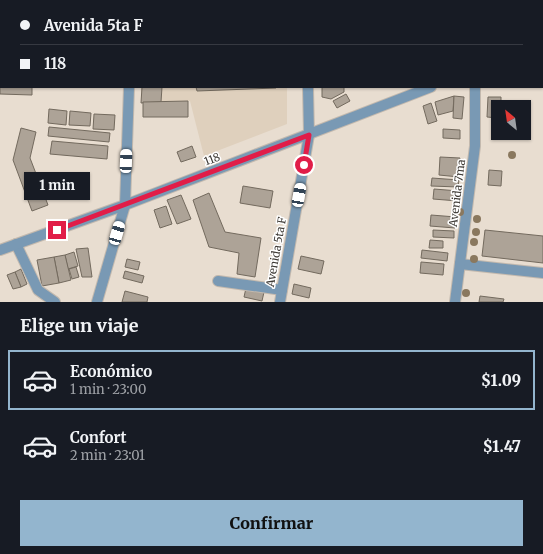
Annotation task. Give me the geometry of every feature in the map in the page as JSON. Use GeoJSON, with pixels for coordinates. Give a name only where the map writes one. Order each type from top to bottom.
{"type":"FeatureCollection","features":[{"type":"Feature","properties":{"kind":"street"},"geometry":{"type":"LineString","coordinates":[[98,302],[125,205],[129,88]]}},
{"type":"Feature","properties":{"kind":"street","name":"Avenida 5ta F"},"geometry":{"type":"LineString","coordinates":[[280,302],[309,135],[308,88]]}},
{"type":"Feature","properties":{"kind":"street","name":"118"},"geometry":{"type":"LineString","coordinates":[[0,250],[125,205],[428,88]]}},
{"type":"Feature","properties":{"kind":"street","name":"Avenida 7ma"},"geometry":{"type":"LineString","coordinates":[[455,302],[475,146],[475,88]]}},
{"type":"Feature","properties":{"kind":"street"},"geometry":{"type":"LineString","coordinates":[[16,244],[38,290],[55,302]]}},
{"type":"Feature","properties":{"kind":"street"},"geometry":{"type":"LineString","coordinates":[[460,264],[543,273]]}},
{"type":"Feature","properties":{"kind":"street"},"geometry":{"type":"LineString","coordinates":[[218,281],[282,290]]}},
{"type":"Feature","properties":{"kind":"shaded area"},"geometry":{"type":"Polygon","coordinates":[[[141,88],[287,88],[287,124],[204,156],[190,101],[141,102],[141,88]]]}},
{"type":"Feature","properties":{"kind":"building"},"geometry":{"type":"Polygon","coordinates":[[[0,88],[32,88],[32,95],[0,94],[0,88]]]}},
{"type":"Feature","properties":{"kind":"building"},"geometry":{"type":"Polygon","coordinates":[[[142,88],[162,88],[161,102],[141,103],[142,88]]]}},
{"type":"Feature","properties":{"kind":"building"},"geometry":{"type":"Polygon","coordinates":[[[196,88],[276,88],[197,91],[196,88]]]}},
{"type":"Feature","properties":{"kind":"building"},"geometry":{"type":"Polygon","coordinates":[[[322,88],[344,88],[344,92],[331,99],[322,97],[322,88]]]}},
{"type":"Feature","properties":{"kind":"building"},"geometry":{"type":"Polygon","coordinates":[[[346,94],[350,101],[337,108],[333,101],[346,94]]]}},
{"type":"Feature","properties":{"kind":"building"},"geometry":{"type":"Polygon","coordinates":[[[454,96],[453,111],[438,115],[435,102],[454,96]]]}},
{"type":"Feature","properties":{"kind":"building"},"geometry":{"type":"Polygon","coordinates":[[[454,96],[464,97],[462,119],[453,118],[454,96]]]}},
{"type":"Feature","properties":{"kind":"building"},"geometry":{"type":"Polygon","coordinates":[[[488,97],[501,97],[501,100],[491,100],[491,117],[487,117],[488,97]]]}},
{"type":"Feature","properties":{"kind":"building"},"geometry":{"type":"Polygon","coordinates":[[[188,101],[188,117],[143,117],[143,102],[188,101]]]}},
{"type":"Feature","properties":{"kind":"building"},"geometry":{"type":"Polygon","coordinates":[[[431,103],[437,121],[428,124],[423,106],[431,103]]]}},
{"type":"Feature","properties":{"kind":"building"},"geometry":{"type":"Polygon","coordinates":[[[49,109],[67,111],[66,125],[48,123],[49,109]]]}},
{"type":"Feature","properties":{"kind":"building"},"geometry":{"type":"Polygon","coordinates":[[[70,111],[91,113],[90,126],[69,125],[70,111]]]}},
{"type":"Feature","properties":{"kind":"building"},"geometry":{"type":"Polygon","coordinates":[[[94,114],[115,115],[114,130],[93,129],[94,114]]]}},
{"type":"Feature","properties":{"kind":"building"},"geometry":{"type":"Polygon","coordinates":[[[49,127],[110,133],[109,142],[48,136],[49,127]]]}},
{"type":"Feature","properties":{"kind":"building"},"geometry":{"type":"Polygon","coordinates":[[[21,128],[36,132],[30,158],[48,205],[32,211],[13,160],[21,128]]]}},
{"type":"Feature","properties":{"kind":"building"},"geometry":{"type":"Polygon","coordinates":[[[443,129],[460,130],[460,139],[443,138],[443,129]]]}},
{"type":"Feature","properties":{"kind":"building"},"geometry":{"type":"Polygon","coordinates":[[[52,141],[108,146],[107,159],[50,154],[52,141]]]}},
{"type":"Feature","properties":{"kind":"building"},"geometry":{"type":"Polygon","coordinates":[[[192,146],[196,157],[181,162],[177,152],[192,146]]]}},
{"type":"Feature","properties":{"kind":"building"},"geometry":{"type":"Polygon","coordinates":[[[440,157],[460,158],[459,177],[439,175],[440,157]]]}},
{"type":"Feature","properties":{"kind":"building"},"geometry":{"type":"Polygon","coordinates":[[[489,170],[502,171],[501,186],[488,185],[489,170]]]}},
{"type":"Feature","properties":{"kind":"building"},"geometry":{"type":"Polygon","coordinates":[[[432,178],[459,180],[458,187],[431,186],[432,178]]]}},
{"type":"Feature","properties":{"kind":"building"},"geometry":{"type":"Polygon","coordinates":[[[243,186],[273,191],[270,208],[240,203],[243,186]]]}},
{"type":"Feature","properties":{"kind":"building"},"geometry":{"type":"Polygon","coordinates":[[[434,189],[459,191],[458,201],[433,199],[434,189]]]}},
{"type":"Feature","properties":{"kind":"building"},"geometry":{"type":"Polygon","coordinates":[[[209,193],[225,232],[261,238],[255,277],[237,274],[239,253],[209,247],[193,200],[209,193]]]}},
{"type":"Feature","properties":{"kind":"building"},"geometry":{"type":"Polygon","coordinates":[[[181,195],[191,219],[177,224],[167,200],[181,195]]]}},
{"type":"Feature","properties":{"kind":"building"},"geometry":{"type":"Polygon","coordinates":[[[166,206],[172,224],[160,228],[154,210],[166,206]]]}},
{"type":"Feature","properties":{"kind":"building"},"geometry":{"type":"Polygon","coordinates":[[[431,215],[456,217],[455,228],[430,226],[431,215]]]}},
{"type":"Feature","properties":{"kind":"building"},"geometry":{"type":"Polygon","coordinates":[[[433,230],[454,231],[454,238],[433,237],[433,230]]]}},
{"type":"Feature","properties":{"kind":"building"},"geometry":{"type":"Polygon","coordinates":[[[485,230],[543,236],[543,263],[482,256],[485,230]]]}},
{"type":"Feature","properties":{"kind":"building"},"geometry":{"type":"Polygon","coordinates":[[[430,240],[443,241],[443,248],[429,248],[430,240]]]}},
{"type":"Feature","properties":{"kind":"building"},"geometry":{"type":"Polygon","coordinates":[[[88,248],[92,277],[82,277],[76,249],[88,248]]]}},
{"type":"Feature","properties":{"kind":"building"},"geometry":{"type":"Polygon","coordinates":[[[422,250],[448,253],[447,261],[421,258],[422,250]]]}},
{"type":"Feature","properties":{"kind":"building"},"geometry":{"type":"Polygon","coordinates":[[[74,252],[78,266],[68,269],[65,255],[74,252]]]}},
{"type":"Feature","properties":{"kind":"building"},"geometry":{"type":"Polygon","coordinates":[[[65,255],[71,280],[59,283],[54,257],[65,255]]]}},
{"type":"Feature","properties":{"kind":"building"},"geometry":{"type":"Polygon","coordinates":[[[301,256],[324,261],[321,274],[298,269],[301,256]]]}},
{"type":"Feature","properties":{"kind":"building"},"geometry":{"type":"Polygon","coordinates":[[[54,257],[59,283],[42,286],[37,260],[54,257]]]}},
{"type":"Feature","properties":{"kind":"building"},"geometry":{"type":"Polygon","coordinates":[[[127,259],[140,262],[138,270],[125,267],[127,259]]]}},
{"type":"Feature","properties":{"kind":"building"},"geometry":{"type":"Polygon","coordinates":[[[421,262],[444,264],[443,275],[420,273],[421,262]]]}},
{"type":"Feature","properties":{"kind":"building"},"geometry":{"type":"Polygon","coordinates":[[[76,267],[79,277],[72,279],[69,269],[76,267]]]}},
{"type":"Feature","properties":{"kind":"building"},"geometry":{"type":"Polygon","coordinates":[[[21,269],[27,284],[21,287],[15,272],[21,269]]]}},
{"type":"Feature","properties":{"kind":"building"},"geometry":{"type":"Polygon","coordinates":[[[125,271],[144,276],[142,283],[123,278],[125,271]]]}},
{"type":"Feature","properties":{"kind":"building"},"geometry":{"type":"Polygon","coordinates":[[[15,272],[21,287],[13,289],[7,275],[15,272]]]}},
{"type":"Feature","properties":{"kind":"building"},"geometry":{"type":"Polygon","coordinates":[[[294,284],[311,288],[309,298],[292,294],[294,284]]]}},
{"type":"Feature","properties":{"kind":"building"},"geometry":{"type":"Polygon","coordinates":[[[246,288],[264,292],[262,301],[244,297],[246,288]]]}},
{"type":"Feature","properties":{"kind":"building"},"geometry":{"type":"Polygon","coordinates":[[[125,291],[148,297],[147,302],[122,302],[125,291]]]}},
{"type":"Feature","properties":{"kind":"building"},"geometry":{"type":"Polygon","coordinates":[[[480,296],[504,299],[503,302],[479,302],[480,296]]]}},
{"type":"Feature","properties":{"kind":"route"},"geometry":{"type":"LineString","coordinates":[[57,230],[309,135],[304,165]]}}]}
